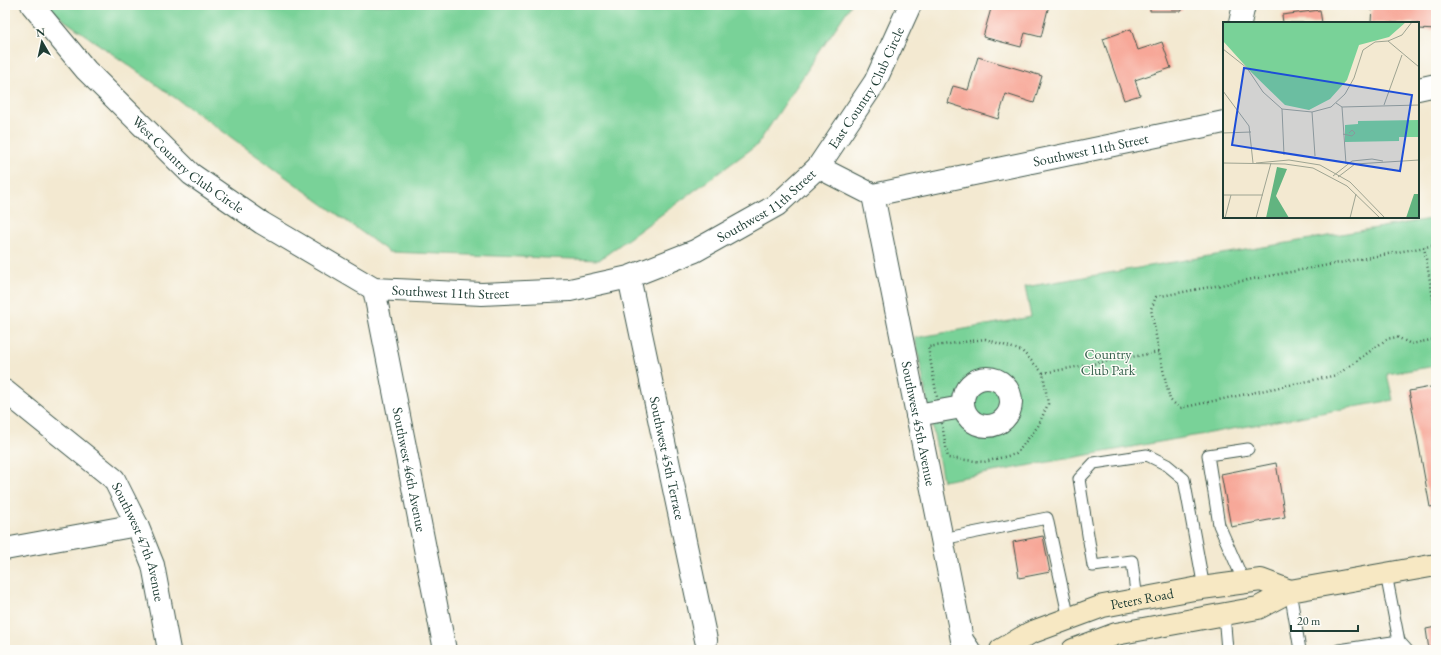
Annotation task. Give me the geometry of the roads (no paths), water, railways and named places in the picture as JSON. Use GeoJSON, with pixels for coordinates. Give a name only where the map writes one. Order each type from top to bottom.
{"type":"FeatureCollection","features":[{"type":"Feature","properties":{"kind":"street","name":"West Country Club Circle"},"geometry":{"type":"LineString","coordinates":[[32,5],[86,70],[191,174],[262,223],[374,289]]}},
{"type":"Feature","properties":{"kind":"street","name":"East Country Club Circle"},"geometry":{"type":"LineString","coordinates":[[818,167],[875,82],[910,5]]}},
{"type":"Feature","properties":{"kind":"street"},"geometry":{"type":"LineString","coordinates":[[1240,22],[1244,5]]}},
{"type":"Feature","properties":{"kind":"street"},"geometry":{"type":"LineString","coordinates":[[1419,89],[1436,86]]}},
{"type":"Feature","properties":{"kind":"street","name":"Southwest 11th Street"},"geometry":{"type":"LineString","coordinates":[[374,289],[482,294],[570,290],[629,277],[695,250],[776,205],[818,167],[873,195],[1223,120]]}},
{"type":"Feature","properties":{"kind":"street","name":"Southwest 45th Avenue"},"geometry":{"type":"LineString","coordinates":[[873,195],[962,640],[969,650]]}},
{"type":"Feature","properties":{"kind":"street","name":"Southwest 45th Terrace"},"geometry":{"type":"LineString","coordinates":[[629,277],[706,640]]}},
{"type":"Feature","properties":{"kind":"street","name":"Southwest 46th Avenue"},"geometry":{"type":"LineString","coordinates":[[374,289],[444,650]]}},
{"type":"Feature","properties":{"kind":"street","name":"Southwest 47th Avenue"},"geometry":{"type":"LineString","coordinates":[[5,391],[114,479],[137,525],[153,566],[169,650]]}},
{"type":"Feature","properties":{"kind":"street"},"geometry":{"type":"LineString","coordinates":[[917,415],[962,407]]}},
{"type":"Feature","properties":{"kind":"street"},"geometry":{"type":"LineString","coordinates":[[5,549],[137,525]]}},
{"type":"Feature","properties":{"kind":"street"},"geometry":{"type":"LineString","coordinates":[[1074,650],[1116,634],[1258,608],[1290,591],[1436,565]]}},
{"type":"Feature","properties":{"kind":"street","name":"Peters Road"},"geometry":{"type":"LineString","coordinates":[[1001,650],[1030,633],[1103,606],[1204,588],[1261,580],[1290,591]]}},
{"type":"Feature","properties":{"kind":"lane"},"geometry":{"type":"LineString","coordinates":[[1244,582],[1219,525],[1208,455],[1248,449]]}},
{"type":"Feature","properties":{"kind":"lane"},"geometry":{"type":"LineString","coordinates":[[1137,600],[1132,560],[1093,566],[1079,479],[1094,463],[1147,455],[1168,465],[1184,480],[1204,588]]}},
{"type":"Feature","properties":{"kind":"lane"},"geometry":{"type":"LineString","coordinates":[[942,539],[1047,518],[1069,619]]}},
{"type":"Feature","properties":{"kind":"lane"},"geometry":{"type":"LineString","coordinates":[[1386,574],[1399,641],[1407,650]]}},
{"type":"Feature","properties":{"kind":"lane"},"geometry":{"type":"LineString","coordinates":[[1290,591],[1300,650]]}},
{"type":"Feature","properties":{"kind":"lane"},"geometry":{"type":"LineString","coordinates":[[1224,614],[1227,650]]}},
{"type":"Feature","properties":{"kind":"lane"},"geometry":{"type":"LineString","coordinates":[[1339,650],[1399,641]]}},
{"type":"Feature","properties":{"kind":"park label","name":"Country Club Park"},"geometry":{"type":"Point","coordinates":[1108,362]}}]}
